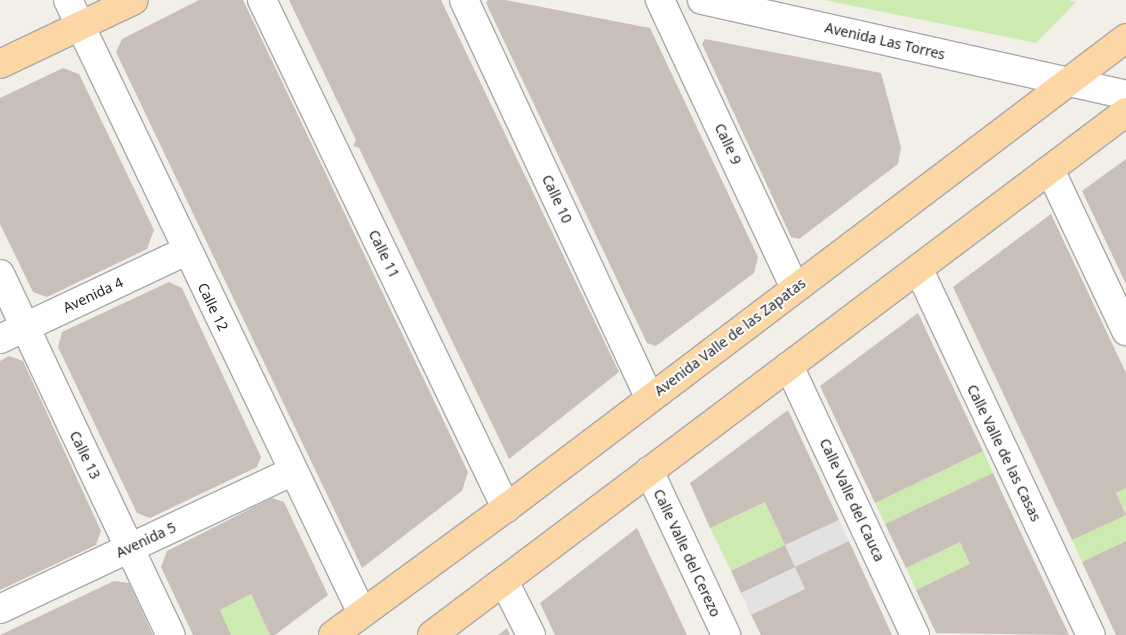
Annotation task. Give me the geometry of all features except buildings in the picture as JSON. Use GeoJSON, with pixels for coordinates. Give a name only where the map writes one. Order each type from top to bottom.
{"type":"FeatureCollection","features":[{"type":"Feature","properties":{"kind":"main road"},"geometry":{"type":"LineString","coordinates":[[0,64],[134,0]]}},
{"type":"Feature","properties":{"kind":"main road","name":"Avenida Valle de las Zapatas"},"geometry":{"type":"LineString","coordinates":[[333,635],[506,508],[1126,38]]}},
{"type":"Feature","properties":{"kind":"main road"},"geometry":{"type":"LineString","coordinates":[[432,635],[789,366],[1051,172],[1126,112]]}},
{"type":"Feature","properties":{"kind":"street","name":"Calle 12"},"geometry":{"type":"LineString","coordinates":[[68,0],[186,251],[362,613]]}},
{"type":"Feature","properties":{"kind":"street","name":"Calle 11"},"geometry":{"type":"LineString","coordinates":[[262,0],[506,508]]}},
{"type":"Feature","properties":{"kind":"street","name":"Calle 10"},"geometry":{"type":"LineString","coordinates":[[464,0],[650,398]]}},
{"type":"Feature","properties":{"kind":"street","name":"Calle 9"},"geometry":{"type":"LineString","coordinates":[[660,0],[795,288]]}},
{"type":"Feature","properties":{"kind":"street","name":"Avenida Las Torres"},"geometry":{"type":"LineString","coordinates":[[702,0],[1126,94]]}},
{"type":"Feature","properties":{"kind":"street"},"geometry":{"type":"LineString","coordinates":[[1051,172],[1126,331]]}},
{"type":"Feature","properties":{"kind":"street","name":"Avenida 4"},"geometry":{"type":"LineString","coordinates":[[0,339],[186,251]]}},
{"type":"Feature","properties":{"kind":"street","name":"Calle Valle de las Casas"},"geometry":{"type":"LineString","coordinates":[[919,270],[1091,635]]}},
{"type":"Feature","properties":{"kind":"street","name":"Calle 13"},"geometry":{"type":"LineString","coordinates":[[0,274],[171,635]]}},
{"type":"Feature","properties":{"kind":"street","name":"Calle Valle del Cauca"},"geometry":{"type":"LineString","coordinates":[[789,366],[915,635]]}},
{"type":"Feature","properties":{"kind":"street","name":"Avenida 5"},"geometry":{"type":"LineString","coordinates":[[0,609],[293,471]]}},
{"type":"Feature","properties":{"kind":"street","name":"Calle Valle del Cerezo"},"geometry":{"type":"LineString","coordinates":[[649,471],[726,635]]}},
{"type":"Feature","properties":{"kind":"street"},"geometry":{"type":"LineString","coordinates":[[504,581],[531,635]]}},
{"type":"Feature","properties":{"kind":"green space"},"geometry":{"type":"Polygon","coordinates":[[[824,0],[1068,0],[1076,2],[1036,43],[824,0]]]}},
{"type":"Feature","properties":{"kind":"green space"},"geometry":{"type":"Polygon","coordinates":[[[983,451],[993,473],[885,524],[875,503],[983,451]]]}},
{"type":"Feature","properties":{"kind":"green space"},"geometry":{"type":"Polygon","coordinates":[[[1126,488],[1126,541],[1082,562],[1072,540],[1125,515],[1116,493],[1126,488]]]}},
{"type":"Feature","properties":{"kind":"green space"},"geometry":{"type":"Polygon","coordinates":[[[765,502],[785,545],[731,571],[710,528],[765,502]]]}},
{"type":"Feature","properties":{"kind":"green space"},"geometry":{"type":"Polygon","coordinates":[[[960,542],[970,564],[916,590],[906,568],[960,542]]]}},
{"type":"Feature","properties":{"kind":"green space"},"geometry":{"type":"Polygon","coordinates":[[[251,594],[270,635],[231,635],[220,610],[251,594]]]}},
{"type":"Feature","properties":{"kind":"shaded area"},"geometry":{"type":"Polygon","coordinates":[[[839,520],[849,541],[805,589],[751,615],[741,593],[795,567],[785,545],[839,520]]]}}]}
